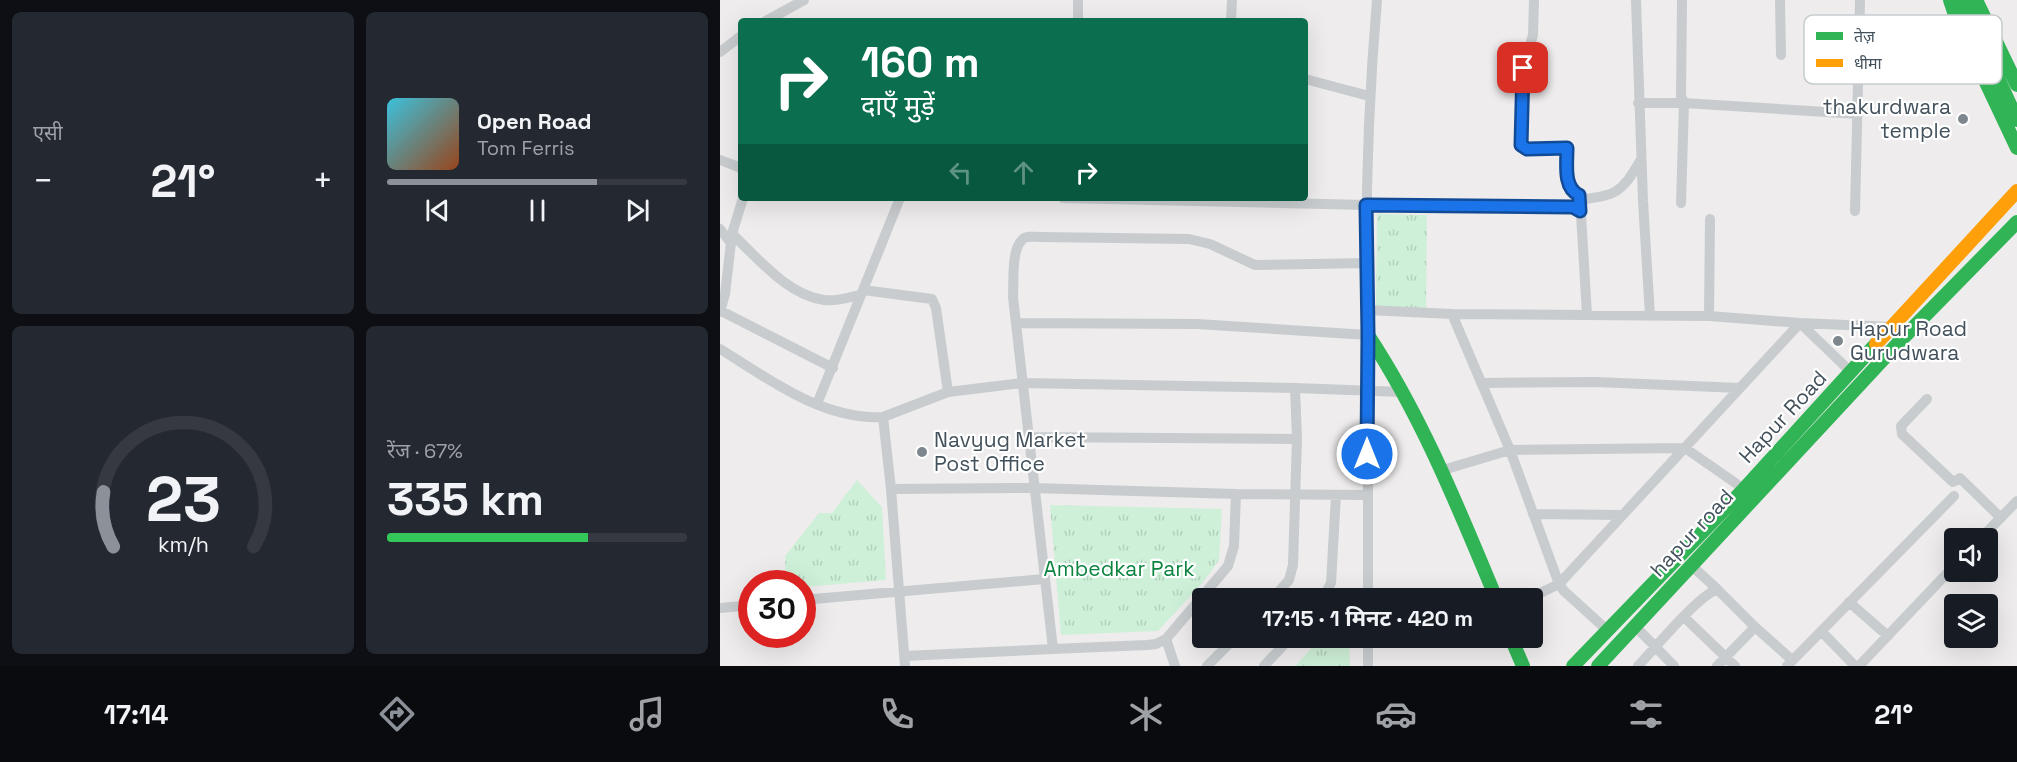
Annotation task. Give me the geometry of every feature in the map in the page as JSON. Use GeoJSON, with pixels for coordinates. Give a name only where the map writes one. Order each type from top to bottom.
{"type":"FeatureCollection","features":[{"type":"Feature","properties":{"kind":"main road"},"geometry":{"type":"LineString","coordinates":[[1950,0],[1955,15]]}},
{"type":"Feature","properties":{"kind":"main road"},"geometry":{"type":"LineString","coordinates":[[1963,0],[1970,15]]}},
{"type":"Feature","properties":{"kind":"main road"},"geometry":{"type":"LineString","coordinates":[[1976,0],[1983,15]]}},
{"type":"Feature","properties":{"kind":"main road"},"geometry":{"type":"LineString","coordinates":[[2002,54],[2017,85]]}},
{"type":"Feature","properties":{"kind":"main road"},"geometry":{"type":"LineString","coordinates":[[1987,84],[2017,148]]}},
{"type":"Feature","properties":{"kind":"main road"},"geometry":{"type":"LineString","coordinates":[[2001,84],[2017,120]]}},
{"type":"Feature","properties":{"kind":"main road","name":"Hapur Road"},"geometry":{"type":"LineString","coordinates":[[1574,666],[1744,489],[2017,191]]}},
{"type":"Feature","properties":{"kind":"main road","name":"hapur road"},"geometry":{"type":"LineString","coordinates":[[1598,666],[1902,339],[2017,222]]}},
{"type":"Feature","properties":{"kind":"main road"},"geometry":{"type":"LineString","coordinates":[[1368,334],[1389,365],[1443,470],[1492,588]]}},
{"type":"Feature","properties":{"kind":"main road"},"geometry":{"type":"LineString","coordinates":[[1515,648],[1522,666]]}},
{"type":"Feature","properties":{"kind":"street"},"geometry":{"type":"LineString","coordinates":[[771,18],[804,0]]}},
{"type":"Feature","properties":{"kind":"street"},"geometry":{"type":"LineString","coordinates":[[1078,0],[1078,18]]}},
{"type":"Feature","properties":{"kind":"street"},"geometry":{"type":"LineString","coordinates":[[1231,18],[1232,0]]}},
{"type":"Feature","properties":{"kind":"street"},"geometry":{"type":"LineString","coordinates":[[1368,588],[1366,205],[1369,96],[1377,0]]}},
{"type":"Feature","properties":{"kind":"street"},"geometry":{"type":"LineString","coordinates":[[1534,0],[1533,35],[1523,68],[1521,145],[1527,149],[1567,148],[1569,187],[1579,195],[1587,315]]}},
{"type":"Feature","properties":{"kind":"street"},"geometry":{"type":"LineString","coordinates":[[1636,0],[1638,103],[1650,316]]}},
{"type":"Feature","properties":{"kind":"street"},"geometry":{"type":"LineString","coordinates":[[1681,202],[1684,103],[1681,96],[1682,0]]}},
{"type":"Feature","properties":{"kind":"street"},"geometry":{"type":"LineString","coordinates":[[1780,0],[1781,55]]}},
{"type":"Feature","properties":{"kind":"street"},"geometry":{"type":"LineString","coordinates":[[1860,0],[1860,15]]}},
{"type":"Feature","properties":{"kind":"street"},"geometry":{"type":"LineString","coordinates":[[722,46],[738,38]]}},
{"type":"Feature","properties":{"kind":"street"},"geometry":{"type":"LineString","coordinates":[[1308,81],[1369,96]]}},
{"type":"Feature","properties":{"kind":"street"},"geometry":{"type":"LineString","coordinates":[[1855,211],[1859,84]]}},
{"type":"Feature","properties":{"kind":"street"},"geometry":{"type":"LineString","coordinates":[[1638,103],[1684,103],[1858,114]]}},
{"type":"Feature","properties":{"kind":"street"},"geometry":{"type":"LineString","coordinates":[[1245,201],[1573,207],[1618,191],[1641,159]]}},
{"type":"Feature","properties":{"kind":"street"},"geometry":{"type":"LineString","coordinates":[[720,160],[738,167]]}},
{"type":"Feature","properties":{"kind":"street"},"geometry":{"type":"LineString","coordinates":[[742,201],[731,239],[720,311],[833,368]]}},
{"type":"Feature","properties":{"kind":"street"},"geometry":{"type":"LineString","coordinates":[[817,404],[899,201]]}},
{"type":"Feature","properties":{"kind":"street"},"geometry":{"type":"LineString","coordinates":[[1709,316],[1710,219]]}},
{"type":"Feature","properties":{"kind":"street"},"geometry":{"type":"LineString","coordinates":[[720,230],[771,272],[804,294],[826,300],[862,292],[932,299],[936,308],[948,392]]}},
{"type":"Feature","properties":{"kind":"street"},"geometry":{"type":"LineString","coordinates":[[1053,649],[1013,297],[1016,249],[1022,239],[1027,237],[1190,239],[1210,244],[1255,265],[1366,262]]}},
{"type":"Feature","properties":{"kind":"street"},"geometry":{"type":"LineString","coordinates":[[1367,310],[1452,314],[1709,316],[1892,327]]}},
{"type":"Feature","properties":{"kind":"street"},"geometry":{"type":"LineString","coordinates":[[1452,314],[1510,450],[1559,584],[1608,630]]}},
{"type":"Feature","properties":{"kind":"street"},"geometry":{"type":"LineString","coordinates":[[1800,322],[1852,373]]}},
{"type":"Feature","properties":{"kind":"street"},"geometry":{"type":"LineString","coordinates":[[1543,592],[1559,584],[1800,322]]}},
{"type":"Feature","properties":{"kind":"street"},"geometry":{"type":"LineString","coordinates":[[1017,323],[1197,324],[1368,334]]}},
{"type":"Feature","properties":{"kind":"street"},"geometry":{"type":"LineString","coordinates":[[720,349],[780,386],[817,404],[843,414],[883,417],[948,392],[1022,383],[1403,392]]}},
{"type":"Feature","properties":{"kind":"street"},"geometry":{"type":"LineString","coordinates":[[1481,383],[1595,382],[1740,388]]}},
{"type":"Feature","properties":{"kind":"street"},"geometry":{"type":"LineString","coordinates":[[1282,588],[1292,572],[1297,439],[1295,388]]}},
{"type":"Feature","properties":{"kind":"street"},"geometry":{"type":"LineString","coordinates":[[1927,399],[1901,426],[1902,434],[1953,482],[1960,478],[2001,518]]}},
{"type":"Feature","properties":{"kind":"street"},"geometry":{"type":"LineString","coordinates":[[883,417],[905,661],[1053,649],[1147,645],[1166,639],[1228,566],[1234,546],[1236,494]]}},
{"type":"Feature","properties":{"kind":"street"},"geometry":{"type":"LineString","coordinates":[[1028,437],[1297,439]]}},
{"type":"Feature","properties":{"kind":"street"},"geometry":{"type":"LineString","coordinates":[[1443,470],[1510,450],[1685,448],[1744,489]]}},
{"type":"Feature","properties":{"kind":"street"},"geometry":{"type":"LineString","coordinates":[[891,489],[1033,488],[1368,495]]}},
{"type":"Feature","properties":{"kind":"street"},"geometry":{"type":"LineString","coordinates":[[1328,588],[1331,583],[1336,495]]}},
{"type":"Feature","properties":{"kind":"street"},"geometry":{"type":"LineString","coordinates":[[1691,565],[1789,663],[1954,496]]}},
{"type":"Feature","properties":{"kind":"street"},"geometry":{"type":"LineString","coordinates":[[1991,528],[2017,501]]}},
{"type":"Feature","properties":{"kind":"street"},"geometry":{"type":"LineString","coordinates":[[1533,514],[1621,515]]}},
{"type":"Feature","properties":{"kind":"street"},"geometry":{"type":"LineString","coordinates":[[1821,631],[1857,666],[1944,577]]}},
{"type":"Feature","properties":{"kind":"street"},"geometry":{"type":"LineString","coordinates":[[816,599],[1044,579]]}},
{"type":"Feature","properties":{"kind":"street"},"geometry":{"type":"LineString","coordinates":[[1638,666],[1684,617],[1708,594],[1717,589]]}},
{"type":"Feature","properties":{"kind":"street"},"geometry":{"type":"LineString","coordinates":[[1850,602],[1888,636]]}},
{"type":"Feature","properties":{"kind":"street"},"geometry":{"type":"LineString","coordinates":[[720,608],[738,606]]}},
{"type":"Feature","properties":{"kind":"street"},"geometry":{"type":"LineString","coordinates":[[1684,617],[1735,666]]}},
{"type":"Feature","properties":{"kind":"street"},"geometry":{"type":"LineString","coordinates":[[1635,626],[1674,666]]}},
{"type":"Feature","properties":{"kind":"street"},"geometry":{"type":"LineString","coordinates":[[1717,666],[1755,627]]}},
{"type":"Feature","properties":{"kind":"street"},"geometry":{"type":"LineString","coordinates":[[1166,639],[1175,666]]}},
{"type":"Feature","properties":{"kind":"street"},"geometry":{"type":"LineString","coordinates":[[1207,666],[1225,648]]}},
{"type":"Feature","properties":{"kind":"street"},"geometry":{"type":"LineString","coordinates":[[1264,666],[1281,648]]}},
{"type":"Feature","properties":{"kind":"street"},"geometry":{"type":"LineString","coordinates":[[1368,648],[1368,666]]}},
{"type":"Feature","properties":{"kind":"green space"},"geometry":{"type":"Polygon","coordinates":[[[1377,214],[1427,215],[1426,308],[1376,308],[1377,214]]]}},
{"type":"Feature","properties":{"kind":"green space"},"geometry":{"type":"Polygon","coordinates":[[[857,480],[882,507],[886,580],[816,586],[816,570],[786,570],[785,556],[819,513],[832,513],[857,480]]]}},
{"type":"Feature","properties":{"kind":"green space","name":"Ambedkar Park"},"geometry":{"type":"Polygon","coordinates":[[[1050,505],[1222,509],[1219,560],[1204,581],[1198,588],[1192,588],[1192,594],[1158,631],[1061,635],[1050,505]]]}},
{"type":"Feature","properties":{"kind":"green space"},"geometry":{"type":"Polygon","coordinates":[[[1312,648],[1349,648],[1350,666],[1295,666],[1312,648]]]}},
{"type":"Feature","properties":{"kind":"traffic: fast"},"geometry":{"type":"LineString","coordinates":[[1950,0],[1955,15]]}},
{"type":"Feature","properties":{"kind":"traffic: fast"},"geometry":{"type":"LineString","coordinates":[[1963,0],[1970,15]]}},
{"type":"Feature","properties":{"kind":"traffic: fast"},"geometry":{"type":"LineString","coordinates":[[1976,0],[1983,15]]}},
{"type":"Feature","properties":{"kind":"traffic: fast"},"geometry":{"type":"LineString","coordinates":[[2002,54],[2017,85]]}},
{"type":"Feature","properties":{"kind":"traffic: fast"},"geometry":{"type":"LineString","coordinates":[[1987,84],[2017,148]]}},
{"type":"Feature","properties":{"kind":"traffic: fast"},"geometry":{"type":"LineString","coordinates":[[2001,84],[2017,120]]}},
{"type":"Feature","properties":{"kind":"traffic: fast"},"geometry":{"type":"LineString","coordinates":[[1598,666],[1902,339],[2017,222]]}},
{"type":"Feature","properties":{"kind":"traffic: fast"},"geometry":{"type":"LineString","coordinates":[[1368,335],[1422,430],[1492,588]]}},
{"type":"Feature","properties":{"kind":"traffic: fast"},"geometry":{"type":"LineString","coordinates":[[1573,666],[1744,489],[1876,344]]}},
{"type":"Feature","properties":{"kind":"traffic: fast"},"geometry":{"type":"LineString","coordinates":[[1515,648],[1523,666]]}},
{"type":"Feature","properties":{"kind":"traffic: slow"},"geometry":{"type":"LineString","coordinates":[[1876,344],[2017,191]]}},
{"type":"Feature","properties":{"kind":"place","name":"thakurdwara temple"},"geometry":{"type":"Point","coordinates":[1963,119]}},
{"type":"Feature","properties":{"kind":"place","name":"Hapur Road Gurudwara"},"geometry":{"type":"Point","coordinates":[1838,341]}},
{"type":"Feature","properties":{"kind":"place","name":"Navyug Market Post Office"},"geometry":{"type":"Point","coordinates":[922,452]}},
{"type":"Feature","properties":{"kind":"route"},"geometry":{"type":"LineString","coordinates":[[1367,454],[1366,205],[1573,207],[1580,211],[1579,195],[1569,187],[1567,148],[1527,149],[1521,145],[1523,68]]}}]}
